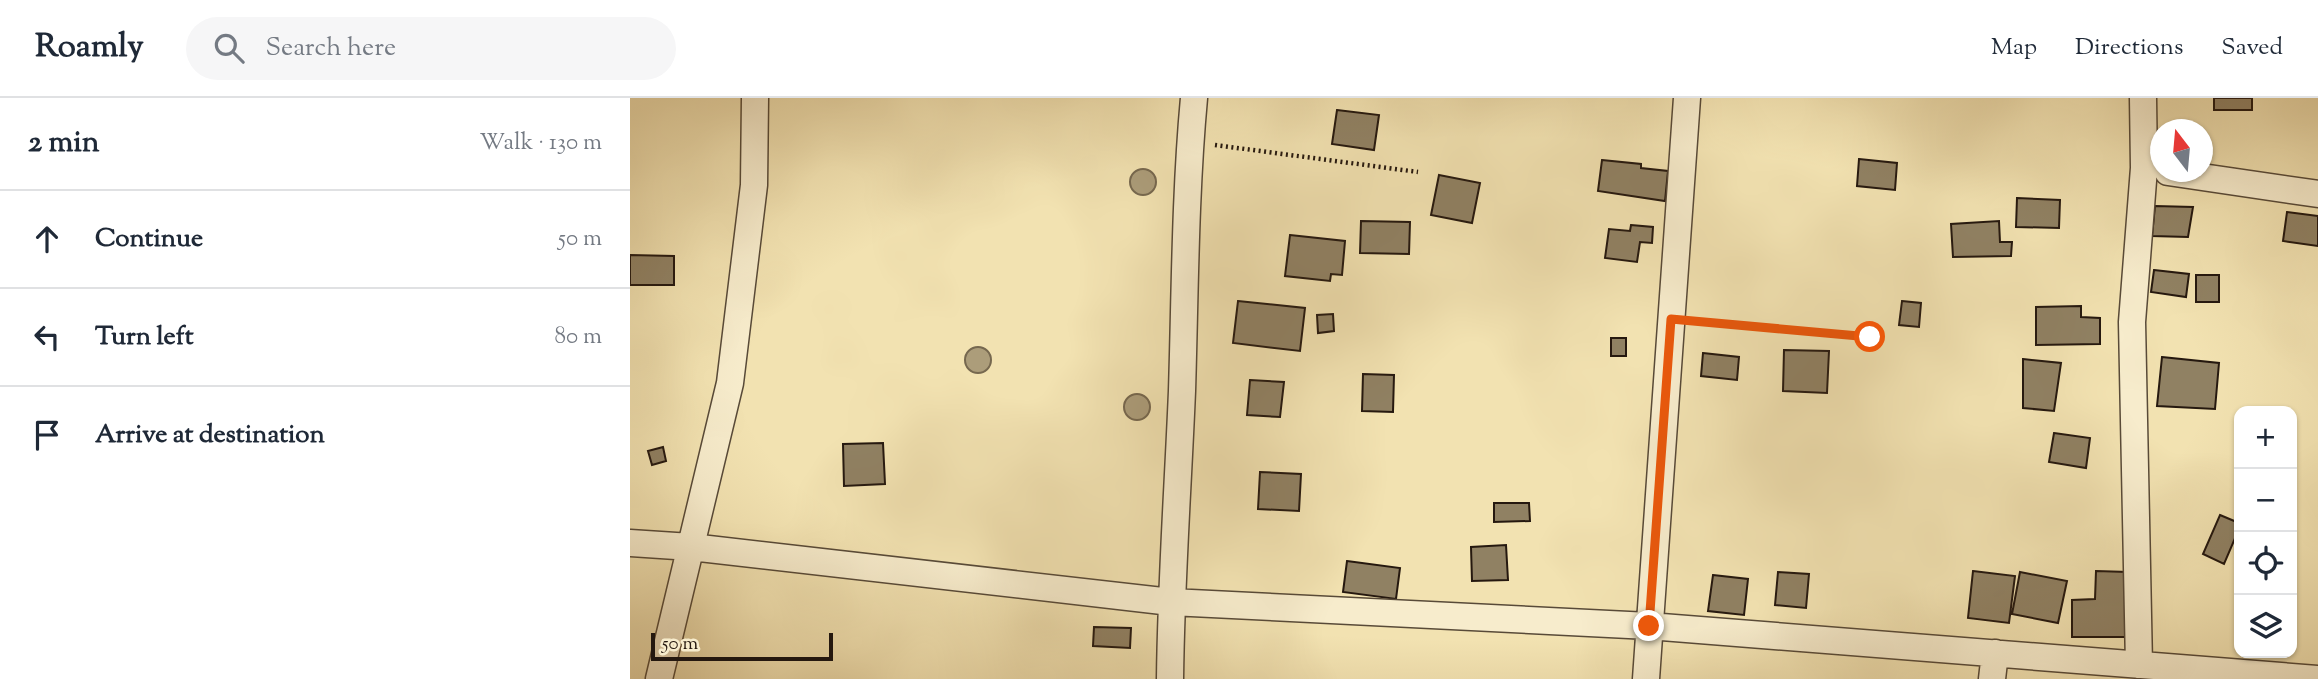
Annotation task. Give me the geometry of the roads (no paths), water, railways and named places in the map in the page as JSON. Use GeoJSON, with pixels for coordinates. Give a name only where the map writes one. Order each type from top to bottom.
{"type":"FeatureCollection","features":[{"type":"Feature","properties":{"kind":"street"},"geometry":{"type":"LineString","coordinates":[[659,679],[730,383],[754,185],[755,98]]}},
{"type":"Feature","properties":{"kind":"street"},"geometry":{"type":"LineString","coordinates":[[1170,679],[1190,142],[1195,98]]}},
{"type":"Feature","properties":{"kind":"street"},"geometry":{"type":"LineString","coordinates":[[1646,679],[1687,98]]}},
{"type":"Feature","properties":{"kind":"street"},"geometry":{"type":"LineString","coordinates":[[2143,98],[2150,134]]}},
{"type":"Feature","properties":{"kind":"street"},"geometry":{"type":"LineString","coordinates":[[2213,178],[2318,194]]}},
{"type":"Feature","properties":{"kind":"street"},"geometry":{"type":"LineString","coordinates":[[2139,665],[2132,322],[2155,182]]}},
{"type":"Feature","properties":{"kind":"street"},"geometry":{"type":"LineString","coordinates":[[630,543],[691,547],[1171,602],[1649,626],[1993,666],[2139,665],[2318,678]]}}]}
